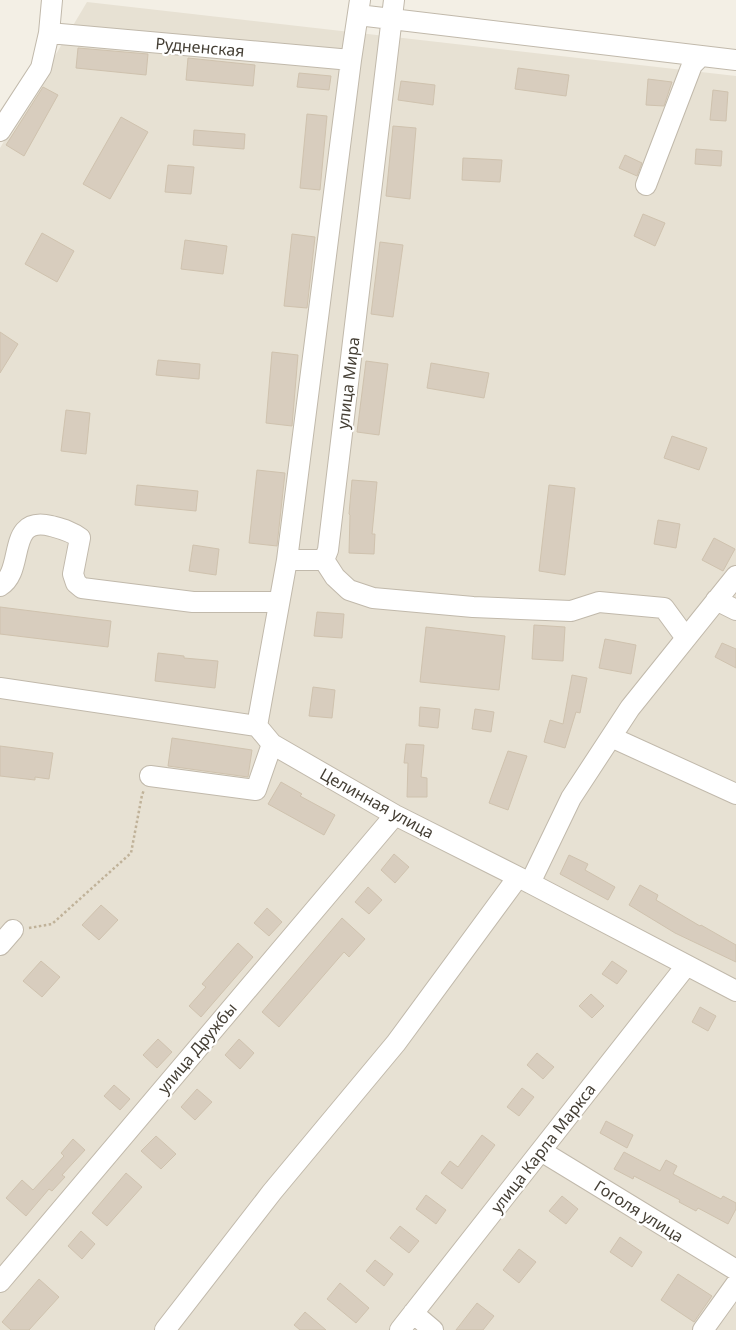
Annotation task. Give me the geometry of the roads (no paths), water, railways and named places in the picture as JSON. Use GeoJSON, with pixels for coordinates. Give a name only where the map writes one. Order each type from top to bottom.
{"type":"FeatureCollection","features":[{"type":"Feature","properties":{"kind":"street"},"geometry":{"type":"LineString","coordinates":[[0,131],[40,68],[49,33],[52,0]]}},
{"type":"Feature","properties":{"kind":"street"},"geometry":{"type":"LineString","coordinates":[[0,688],[258,726],[287,560],[359,7],[392,10],[700,57],[736,60]]}},
{"type":"Feature","properties":{"kind":"street","name":"улица Мира"},"geometry":{"type":"LineString","coordinates":[[324,560],[329,540],[392,10]]}},
{"type":"Feature","properties":{"kind":"street","name":"Рудненская"},"geometry":{"type":"LineString","coordinates":[[49,33],[351,60]]}},
{"type":"Feature","properties":{"kind":"street"},"geometry":{"type":"LineString","coordinates":[[646,185],[692,65],[700,57]]}},
{"type":"Feature","properties":{"kind":"street"},"geometry":{"type":"LineString","coordinates":[[0,586],[11,575],[21,534],[28,528],[40,523],[72,531],[80,538],[73,574],[76,583],[82,588],[193,602],[279,602]]}},
{"type":"Feature","properties":{"kind":"street"},"geometry":{"type":"LineString","coordinates":[[287,560],[324,560],[335,577],[349,590],[373,598],[473,607],[571,611],[600,602],[664,608],[711,607],[736,610]]}},
{"type":"Feature","properties":{"kind":"street"},"geometry":{"type":"LineString","coordinates":[[165,1330],[272,1192],[396,1043],[524,880],[571,798],[630,708],[736,576]]}},
{"type":"Feature","properties":{"kind":"street"},"geometry":{"type":"LineString","coordinates":[[664,608],[686,638]]}},
{"type":"Feature","properties":{"kind":"street","name":"Целинная улица"},"geometry":{"type":"LineString","coordinates":[[258,726],[272,744],[395,814],[736,991]]}},
{"type":"Feature","properties":{"kind":"street"},"geometry":{"type":"LineString","coordinates":[[611,737],[736,794]]}},
{"type":"Feature","properties":{"kind":"street"},"geometry":{"type":"LineString","coordinates":[[150,776],[256,790],[272,744]]}},
{"type":"Feature","properties":{"kind":"street","name":"улица Дружбы"},"geometry":{"type":"LineString","coordinates":[[0,1282],[395,814]]}},
{"type":"Feature","properties":{"kind":"street","name":"улица Карла Маркса"},"geometry":{"type":"LineString","coordinates":[[400,1330],[686,966]]}},
{"type":"Feature","properties":{"kind":"street","name":"Гоголя улица"},"geometry":{"type":"LineString","coordinates":[[541,1151],[736,1270]]}},
{"type":"Feature","properties":{"kind":"street"},"geometry":{"type":"LineString","coordinates":[[703,1330],[736,1284]]}},
{"type":"Feature","properties":{"kind":"street"},"geometry":{"type":"LineString","coordinates":[[413,1314],[434,1330]]}}]}
